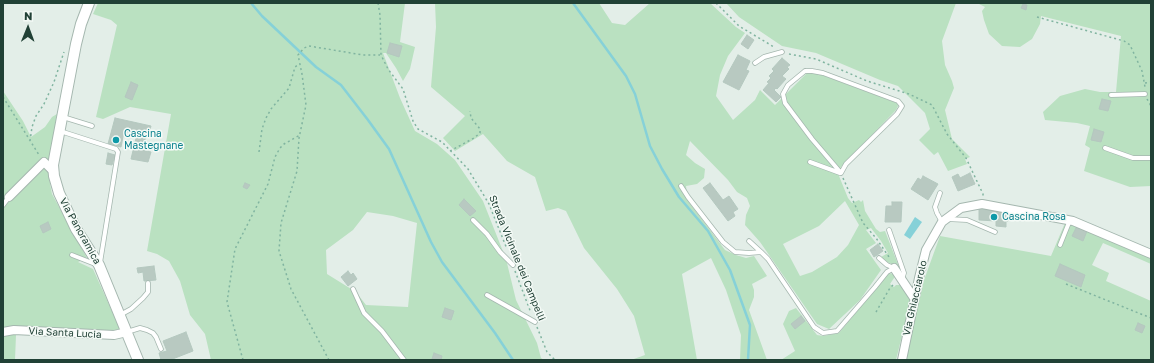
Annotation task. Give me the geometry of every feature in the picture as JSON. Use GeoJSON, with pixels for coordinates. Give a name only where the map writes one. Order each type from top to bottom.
{"type":"FeatureCollection","features":[{"type":"Feature","properties":{"kind":"street","name":"Via Panoramica"},"geometry":{"type":"LineString","coordinates":[[89,3],[81,24],[76,44],[62,117],[54,172],[59,194],[76,229],[99,265],[138,360]]}},
{"type":"Feature","properties":{"kind":"street"},"geometry":{"type":"LineString","coordinates":[[8,197],[44,162],[54,172]]}},
{"type":"Feature","properties":{"kind":"street","name":"Via Ghiacciarolo"},"geometry":{"type":"LineString","coordinates":[[902,360],[914,298],[926,250],[944,220],[961,208],[982,204],[1070,220],[1151,254]]}},
{"type":"Feature","properties":{"kind":"street"},"geometry":{"type":"LineString","coordinates":[[894,268],[914,298]]}},
{"type":"Feature","properties":{"kind":"street","name":"Via Santa Lucia"},"geometry":{"type":"LineString","coordinates":[[3,332],[14,330],[114,335],[127,332]]}},
{"type":"Feature","properties":{"kind":"lane"},"geometry":{"type":"LineString","coordinates":[[755,63],[764,58],[782,52]]}},
{"type":"Feature","properties":{"kind":"lane"},"geometry":{"type":"LineString","coordinates":[[806,71],[823,73],[898,100],[902,106],[897,114],[846,164],[841,173],[812,139],[785,103],[783,94],[788,85],[806,71]]}},
{"type":"Feature","properties":{"kind":"lane"},"geometry":{"type":"LineString","coordinates":[[1112,95],[1145,94]]}},
{"type":"Feature","properties":{"kind":"lane"},"geometry":{"type":"LineString","coordinates":[[62,117],[92,126]]}},
{"type":"Feature","properties":{"kind":"lane"},"geometry":{"type":"LineString","coordinates":[[60,131],[116,149],[118,152],[99,265],[72,255]]}},
{"type":"Feature","properties":{"kind":"lane"},"geometry":{"type":"LineString","coordinates":[[1105,148],[1133,158],[1151,158]]}},
{"type":"Feature","properties":{"kind":"lane"},"geometry":{"type":"LineString","coordinates":[[810,162],[841,173]]}},
{"type":"Feature","properties":{"kind":"lane"},"geometry":{"type":"LineString","coordinates":[[681,186],[723,242],[736,252],[749,254],[761,252]]}},
{"type":"Feature","properties":{"kind":"lane"},"geometry":{"type":"LineString","coordinates":[[940,193],[935,207],[937,214],[944,220],[967,220],[995,232]]}},
{"type":"Feature","properties":{"kind":"lane"},"geometry":{"type":"LineString","coordinates":[[3,205],[8,197]]}},
{"type":"Feature","properties":{"kind":"lane"},"geometry":{"type":"LineString","coordinates":[[473,220],[513,265]]}},
{"type":"Feature","properties":{"kind":"lane"},"geometry":{"type":"LineString","coordinates":[[1060,245],[1070,220]]}},
{"type":"Feature","properties":{"kind":"lane"},"geometry":{"type":"LineString","coordinates":[[889,230],[904,273],[902,279]]}},
{"type":"Feature","properties":{"kind":"lane"},"geometry":{"type":"LineString","coordinates":[[749,241],[768,259],[781,276],[814,327],[823,333],[837,331],[887,272],[894,268]]}},
{"type":"Feature","properties":{"kind":"lane"},"geometry":{"type":"LineString","coordinates":[[879,258],[887,265],[894,268]]}},
{"type":"Feature","properties":{"kind":"lane"},"geometry":{"type":"LineString","coordinates":[[120,315],[131,309],[143,298],[148,292],[148,283]]}},
{"type":"Feature","properties":{"kind":"lane"},"geometry":{"type":"LineString","coordinates":[[353,289],[364,313],[382,332],[404,360]]}},
{"type":"Feature","properties":{"kind":"lane"},"geometry":{"type":"LineString","coordinates":[[487,295],[535,322]]}},
{"type":"Feature","properties":{"kind":"lane"},"geometry":{"type":"LineString","coordinates":[[127,332],[140,328],[153,333],[161,349]]}},
{"type":"Feature","properties":{"kind":"path","name":"Strada Vicinale dei Campelli"},"geometry":{"type":"LineString","coordinates":[[378,3],[380,15],[381,55],[388,69],[403,89],[418,129],[442,142],[468,169],[489,204],[547,352],[555,360]]}},
{"type":"Feature","properties":{"kind":"path"},"geometry":{"type":"LineString","coordinates":[[1037,17],[1124,41],[1130,45],[1142,71],[1145,83],[1151,82]]}},
{"type":"Feature","properties":{"kind":"path"},"geometry":{"type":"LineString","coordinates":[[329,360],[291,289],[278,251],[281,223],[297,171],[300,134],[306,105],[298,55],[304,48],[309,46],[363,55],[381,55]]}},
{"type":"Feature","properties":{"kind":"path"},"geometry":{"type":"LineString","coordinates":[[30,141],[32,127],[36,116],[47,96],[64,51]]}},
{"type":"Feature","properties":{"kind":"path"},"geometry":{"type":"LineString","coordinates":[[259,152],[262,129],[266,118],[271,109],[289,88],[295,67],[299,64]]}},
{"type":"Feature","properties":{"kind":"path"},"geometry":{"type":"LineString","coordinates":[[3,97],[44,162]]}},
{"type":"Feature","properties":{"kind":"path"},"geometry":{"type":"LineString","coordinates":[[450,151],[474,138],[480,132],[480,129],[471,118],[470,111]]}},
{"type":"Feature","properties":{"kind":"path"},"geometry":{"type":"LineString","coordinates":[[243,360],[228,302],[235,249],[268,184],[275,157],[280,148],[300,134]]}},
{"type":"Feature","properties":{"kind":"path"},"geometry":{"type":"LineString","coordinates":[[841,173],[863,223],[887,254],[894,268]]}},
{"type":"Feature","properties":{"kind":"path"},"geometry":{"type":"LineString","coordinates":[[876,312],[890,288],[897,280],[902,279]]}},
{"type":"Feature","properties":{"kind":"path"},"geometry":{"type":"LineString","coordinates":[[1066,284],[1151,318]]}},
{"type":"Feature","properties":{"kind":"green space"},"geometry":{"type":"Polygon","coordinates":[[[98,3],[405,3],[400,42],[415,47],[410,69],[403,81],[386,53],[383,53],[400,98],[415,131],[437,144],[455,160],[483,201],[506,259],[516,300],[537,343],[541,358],[544,360],[211,360],[205,334],[190,315],[180,281],[169,261],[157,254],[147,251],[171,114],[130,107],[103,119],[96,117],[117,25],[111,20],[93,14],[98,3]],[[367,212],[353,230],[326,250],[327,274],[356,292],[366,305],[408,307],[417,223],[393,216],[367,212]]]}},
{"type":"Feature","properties":{"kind":"green space"},"geometry":{"type":"Polygon","coordinates":[[[435,3],[599,3],[612,23],[625,25],[650,3],[710,3],[736,27],[745,33],[728,56],[720,75],[716,96],[733,120],[755,100],[760,90],[775,105],[808,72],[822,75],[897,103],[898,106],[896,110],[841,167],[839,170],[839,176],[848,198],[852,203],[859,200],[861,202],[863,200],[865,211],[876,229],[880,232],[885,231],[901,272],[890,263],[885,262],[881,257],[888,253],[881,241],[871,228],[866,230],[876,243],[866,249],[881,270],[860,300],[829,329],[817,324],[760,242],[745,225],[746,215],[750,206],[747,198],[737,192],[728,180],[690,141],[686,155],[705,169],[704,178],[697,184],[686,186],[688,201],[725,250],[746,258],[754,256],[767,276],[752,284],[754,297],[749,310],[767,360],[740,360],[741,335],[726,290],[711,258],[682,274],[697,360],[631,360],[645,355],[634,316],[617,289],[584,248],[566,211],[558,208],[546,211],[535,177],[507,161],[483,134],[455,151],[443,138],[465,116],[431,87],[436,27],[435,3]],[[845,201],[819,226],[783,244],[800,276],[812,272],[837,257],[848,245],[859,225],[845,201]]]}},
{"type":"Feature","properties":{"kind":"green space"},"geometry":{"type":"Polygon","coordinates":[[[726,3],[956,3],[942,41],[945,65],[954,88],[945,110],[952,139],[970,157],[965,159],[967,164],[948,171],[938,152],[934,155],[919,140],[930,129],[925,113],[898,86],[816,53],[782,46],[739,17],[726,3]]]}},
{"type":"Feature","properties":{"kind":"green space"},"geometry":{"type":"Polygon","coordinates":[[[968,3],[1151,3],[1151,186],[1130,187],[1084,171],[1090,148],[1085,145],[1090,126],[1077,123],[1045,120],[1043,112],[1060,96],[1085,89],[1100,92],[1116,92],[1121,36],[1041,16],[1040,24],[1032,39],[1020,47],[1002,46],[989,34],[982,11],[985,7],[979,4],[968,3]]]}},
{"type":"Feature","properties":{"kind":"green space"},"geometry":{"type":"Polygon","coordinates":[[[3,91],[23,121],[31,137],[45,127],[52,117],[57,114],[49,164],[52,194],[87,258],[78,262],[93,269],[120,329],[109,332],[3,328],[3,91]]]}},
{"type":"Feature","properties":{"kind":"green space"},"geometry":{"type":"Polygon","coordinates":[[[1065,223],[1076,225],[1151,258],[1151,264],[1103,243],[1092,265],[1109,273],[1106,281],[1151,301],[1151,360],[906,360],[920,291],[940,236],[1051,256],[1065,223]]]}},
{"type":"Feature","properties":{"kind":"green space"},"geometry":{"type":"Polygon","coordinates":[[[889,273],[896,275],[890,284],[894,287],[896,285],[903,285],[911,299],[896,360],[781,360],[795,351],[783,324],[789,311],[796,308],[817,335],[823,336],[839,333],[889,273]]]}},
{"type":"Feature","properties":{"kind":"green space"},"geometry":{"type":"Polygon","coordinates":[[[3,335],[16,335],[15,360],[3,360],[3,335]]]}},
{"type":"Feature","properties":{"kind":"water"},"geometry":{"type":"Polygon","coordinates":[[[915,217],[922,222],[910,239],[904,235],[915,217]]]}},
{"type":"Feature","properties":{"kind":"building"},"geometry":{"type":"Polygon","coordinates":[[[1023,4],[1027,5],[1026,10],[1021,8],[1023,4]]]}},
{"type":"Feature","properties":{"kind":"building"},"geometry":{"type":"Polygon","coordinates":[[[747,35],[754,40],[748,49],[741,44],[747,35]]]}},
{"type":"Feature","properties":{"kind":"building"},"geometry":{"type":"Polygon","coordinates":[[[390,43],[402,46],[399,57],[387,53],[390,43]]]}},
{"type":"Feature","properties":{"kind":"building"},"geometry":{"type":"Polygon","coordinates":[[[738,55],[750,61],[746,70],[749,71],[739,90],[723,82],[738,55]]]}},
{"type":"Feature","properties":{"kind":"building"},"geometry":{"type":"Polygon","coordinates":[[[782,58],[790,65],[787,67],[789,69],[782,76],[786,79],[777,89],[776,88],[774,90],[781,97],[776,102],[763,90],[769,83],[767,82],[771,78],[769,76],[774,71],[772,69],[782,58]]]}},
{"type":"Feature","properties":{"kind":"building"},"geometry":{"type":"Polygon","coordinates":[[[131,82],[138,85],[132,100],[125,97],[131,82]]]}},
{"type":"Feature","properties":{"kind":"building"},"geometry":{"type":"Polygon","coordinates":[[[1102,99],[1111,101],[1108,111],[1099,109],[1102,99]]]}},
{"type":"Feature","properties":{"kind":"building","name":"Cascina Mastegnane"},"geometry":{"type":"Polygon","coordinates":[[[115,118],[151,126],[142,150],[151,152],[148,162],[131,159],[137,134],[124,131],[121,147],[108,144],[115,118]]]}},
{"type":"Feature","properties":{"kind":"building"},"geometry":{"type":"Polygon","coordinates":[[[1094,129],[1104,132],[1101,142],[1091,140],[1094,129]]]}},
{"type":"Feature","properties":{"kind":"building"},"geometry":{"type":"Polygon","coordinates":[[[108,153],[115,155],[112,165],[106,164],[108,153]]]}},
{"type":"Feature","properties":{"kind":"building"},"geometry":{"type":"Polygon","coordinates":[[[970,173],[975,184],[958,191],[952,177],[958,174],[960,178],[970,173]]]}},
{"type":"Feature","properties":{"kind":"building"},"geometry":{"type":"Polygon","coordinates":[[[923,176],[938,184],[928,200],[911,189],[918,178],[921,180],[923,176]]]}},
{"type":"Feature","properties":{"kind":"building"},"geometry":{"type":"Polygon","coordinates":[[[245,183],[250,185],[247,189],[243,187],[245,183]]]}},
{"type":"Feature","properties":{"kind":"building"},"geometry":{"type":"Polygon","coordinates":[[[710,183],[723,200],[729,196],[738,209],[733,212],[735,216],[728,221],[703,188],[710,183]]]}},
{"type":"Feature","properties":{"kind":"building"},"geometry":{"type":"Polygon","coordinates":[[[464,199],[476,211],[470,216],[459,205],[464,199]]]}},
{"type":"Feature","properties":{"kind":"building"},"geometry":{"type":"Polygon","coordinates":[[[892,202],[902,202],[901,222],[885,222],[886,206],[892,206],[892,202]]]}},
{"type":"Feature","properties":{"kind":"building","name":"Cascina Rosa"},"geometry":{"type":"Polygon","coordinates":[[[979,209],[1004,211],[1004,214],[1009,214],[1008,221],[1006,221],[1006,227],[996,226],[996,221],[979,220],[979,209]]]}},
{"type":"Feature","properties":{"kind":"building"},"geometry":{"type":"Polygon","coordinates":[[[48,222],[51,229],[43,233],[40,226],[48,222]]]}},
{"type":"Feature","properties":{"kind":"building"},"geometry":{"type":"Polygon","coordinates":[[[1077,226],[1087,231],[1083,241],[1072,236],[1077,226]]]}},
{"type":"Feature","properties":{"kind":"building"},"geometry":{"type":"Polygon","coordinates":[[[878,244],[883,251],[874,257],[870,250],[878,244]]]}},
{"type":"Feature","properties":{"kind":"building"},"geometry":{"type":"Polygon","coordinates":[[[1060,264],[1085,275],[1081,287],[1055,276],[1060,264]]]}},
{"type":"Feature","properties":{"kind":"building"},"geometry":{"type":"Polygon","coordinates":[[[154,266],[156,280],[144,281],[143,272],[138,273],[137,268],[154,266]]]}},
{"type":"Feature","properties":{"kind":"building"},"geometry":{"type":"Polygon","coordinates":[[[348,271],[351,275],[353,273],[357,279],[348,286],[341,277],[348,271]]]}},
{"type":"Feature","properties":{"kind":"building"},"geometry":{"type":"Polygon","coordinates":[[[445,308],[454,311],[451,320],[442,317],[445,308]]]}},
{"type":"Feature","properties":{"kind":"building"},"geometry":{"type":"Polygon","coordinates":[[[801,316],[805,321],[795,329],[791,324],[801,316]]]}},
{"type":"Feature","properties":{"kind":"building"},"geometry":{"type":"Polygon","coordinates":[[[1138,323],[1145,326],[1142,333],[1135,330],[1138,323]]]}},
{"type":"Feature","properties":{"kind":"building"},"geometry":{"type":"Polygon","coordinates":[[[186,332],[193,351],[170,360],[161,360],[159,353],[167,351],[163,341],[186,332]]]}},
{"type":"Feature","properties":{"kind":"building"},"geometry":{"type":"Polygon","coordinates":[[[434,353],[442,356],[441,360],[432,359],[434,353]]]}},
{"type":"Feature","properties":{"kind":"waterway"},"geometry":{"type":"LineString","coordinates":[[251,3],[262,16],[316,67],[341,85],[368,120],[389,149],[431,242],[442,262],[495,333],[513,360]]}},
{"type":"Feature","properties":{"kind":"waterway"},"geometry":{"type":"LineString","coordinates":[[573,3],[626,76],[635,94],[650,146],[662,169],[679,197],[708,231],[730,270],[750,325],[748,360]]}},
{"type":"Feature","properties":{"kind":"place","name":"Cascina Mastegnane"},"geometry":{"type":"Point","coordinates":[116,140]}},
{"type":"Feature","properties":{"kind":"place","name":"Cascina Rosa"},"geometry":{"type":"Point","coordinates":[994,217]}}]}
